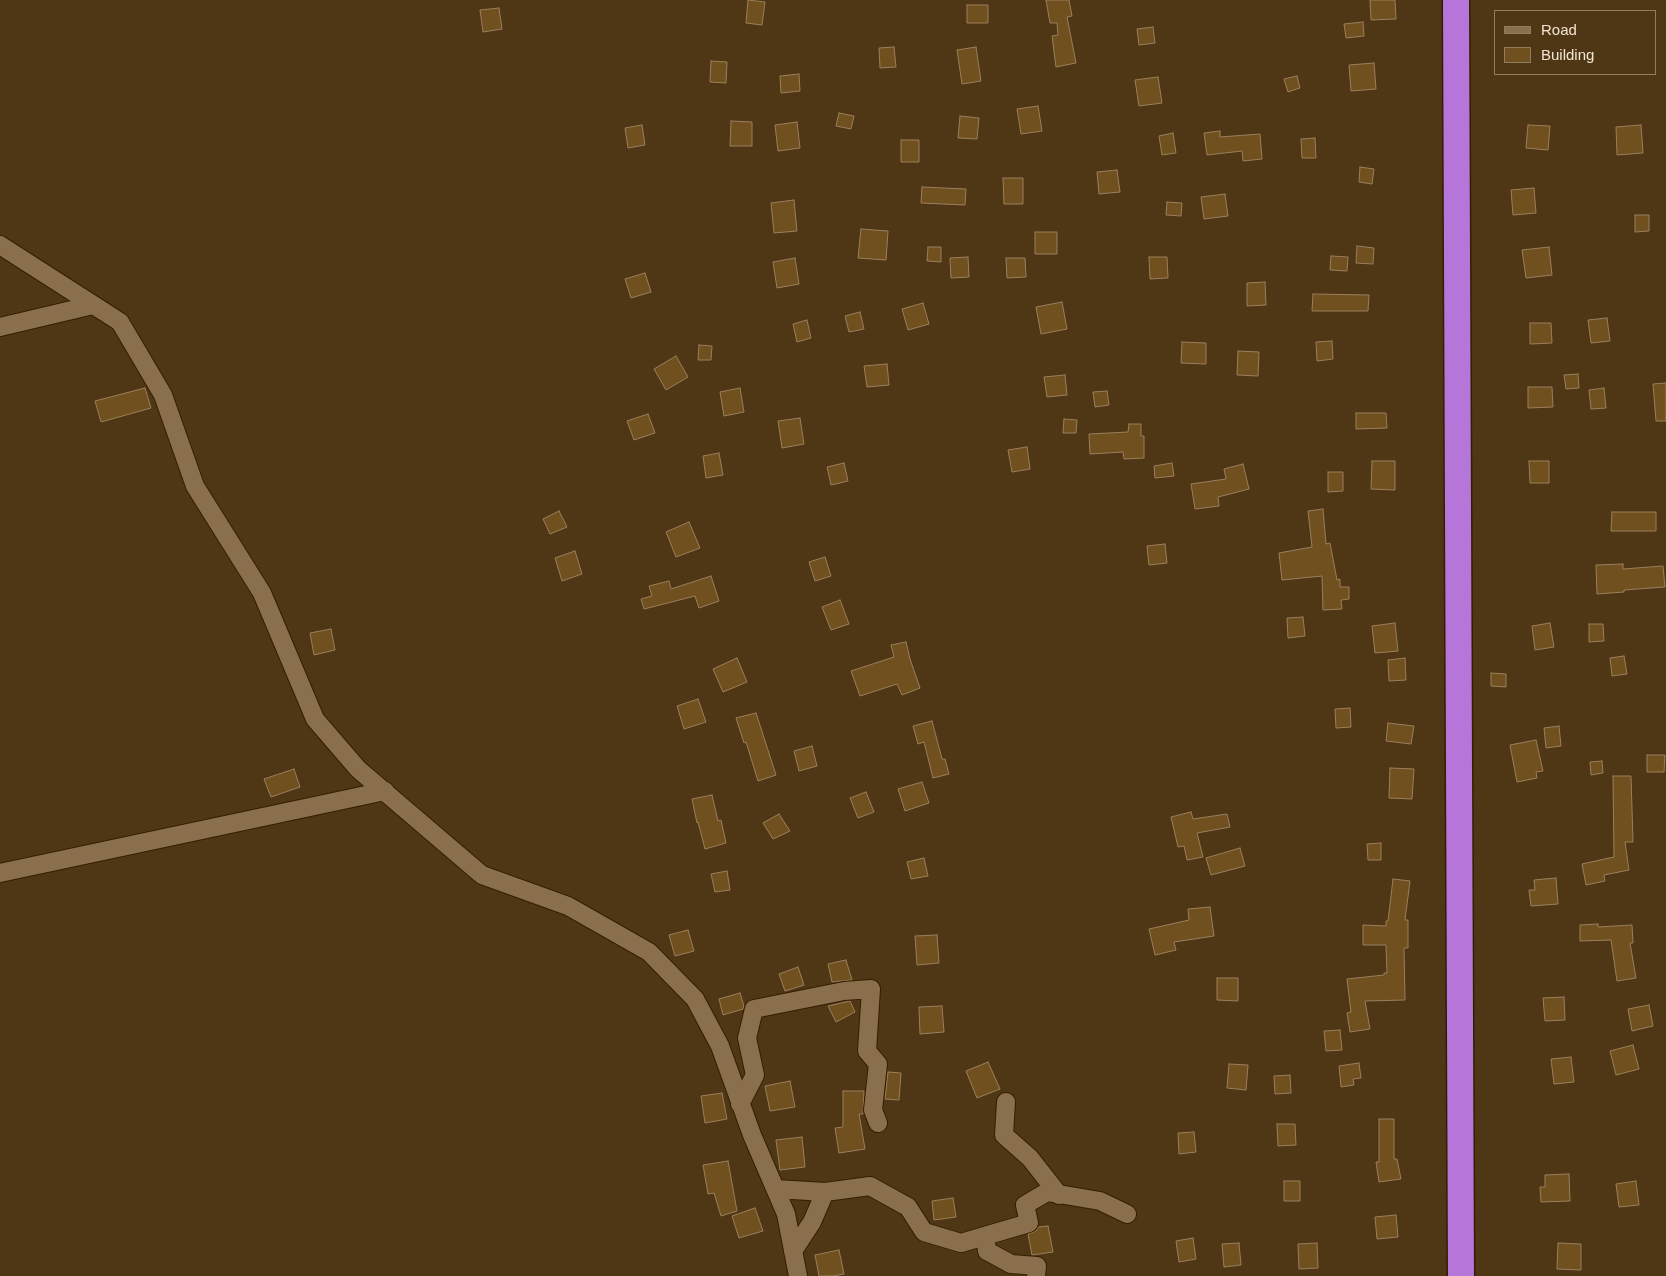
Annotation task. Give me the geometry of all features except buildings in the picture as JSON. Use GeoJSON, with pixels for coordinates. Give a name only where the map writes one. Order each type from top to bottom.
{"type":"FeatureCollection","features":[{"type":"Feature","properties":{"kind":"highway"},"geometry":{"type":"LineString","coordinates":[[1456,0],[1461,1276]]}},
{"type":"Feature","properties":{"kind":"street"},"geometry":{"type":"LineString","coordinates":[[0,245],[120,322],[163,395],[195,486],[262,593],[315,719],[358,769],[482,875],[568,906],[649,952],[695,998],[720,1046],[740,1104],[786,1214],[798,1276]]}},
{"type":"Feature","properties":{"kind":"street"},"geometry":{"type":"LineString","coordinates":[[0,326],[93,305]]}},
{"type":"Feature","properties":{"kind":"street"},"geometry":{"type":"LineString","coordinates":[[0,874],[385,791]]}},
{"type":"Feature","properties":{"kind":"street"},"geometry":{"type":"LineString","coordinates":[[740,1104],[755,1075],[747,1038],[754,1009],[844,991],[871,988],[867,1051],[878,1064],[874,1110],[878,1123]]}},
{"type":"Feature","properties":{"kind":"street"},"geometry":{"type":"LineString","coordinates":[[1006,1102],[1004,1135],[1030,1158],[1059,1195]]}},
{"type":"Feature","properties":{"kind":"street"},"geometry":{"type":"LineString","coordinates":[[776,1189],[826,1192],[870,1186],[908,1207],[924,1232],[961,1243],[1030,1223],[1025,1205],[1047,1192],[1100,1201],[1127,1214]]}},
{"type":"Feature","properties":{"kind":"street"},"geometry":{"type":"LineString","coordinates":[[793,1251],[812,1222],[826,1192]]}},
{"type":"Feature","properties":{"kind":"street"},"geometry":{"type":"LineString","coordinates":[[985,1236],[987,1250],[1011,1264],[1036,1266],[1036,1276]]}}]}
